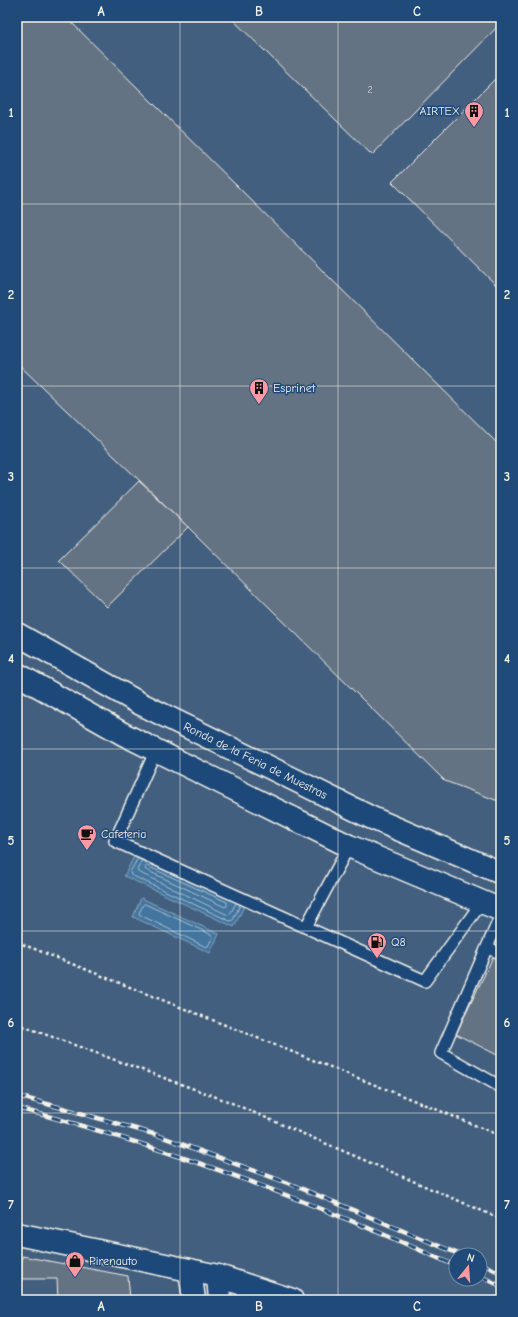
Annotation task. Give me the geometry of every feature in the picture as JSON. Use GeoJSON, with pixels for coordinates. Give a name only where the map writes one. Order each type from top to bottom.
{"type":"FeatureCollection","features":[{"type":"Feature","properties":{"kind":"street","name":"Ronda de la Feria de Muestras"},"geometry":{"type":"LineString","coordinates":[[17,634],[141,704],[365,815],[501,873]]}},
{"type":"Feature","properties":{"kind":"street"},"geometry":{"type":"LineString","coordinates":[[17,674],[125,735],[349,846],[492,906]]}},
{"type":"Feature","properties":{"kind":"street"},"geometry":{"type":"LineString","coordinates":[[17,1234],[218,1276],[292,1300]]}},
{"type":"Feature","properties":{"kind":"street"},"geometry":{"type":"LineString","coordinates":[[190,1270],[194,1300]]}},
{"type":"Feature","properties":{"kind":"street"},"geometry":{"type":"LineString","coordinates":[[218,1276],[220,1300]]}},
{"type":"Feature","properties":{"kind":"lane"},"geometry":{"type":"LineString","coordinates":[[156,750],[115,841],[425,981],[492,906]]}},
{"type":"Feature","properties":{"kind":"lane"},"geometry":{"type":"LineString","coordinates":[[306,927],[349,846]]}},
{"type":"Feature","properties":{"kind":"lane"},"geometry":{"type":"LineString","coordinates":[[501,915],[441,1052],[501,1087]]}},
{"type":"Feature","properties":{"kind":"lane"},"geometry":{"type":"LineString","coordinates":[[487,948],[501,953]]}},
{"type":"Feature","properties":{"kind":"path"},"geometry":{"type":"LineString","coordinates":[[17,942],[501,1136]]}},
{"type":"Feature","properties":{"kind":"path"},"geometry":{"type":"LineString","coordinates":[[17,1024],[227,1102],[501,1219]]}},
{"type":"Feature","properties":{"kind":"shaded area"},"geometry":{"type":"Polygon","coordinates":[[[17,17],[501,17],[501,1300],[17,1300],[17,17]]]}},
{"type":"Feature","properties":{"kind":"water"},"geometry":{"type":"Polygon","coordinates":[[[140,845],[249,896],[234,927],[124,876],[140,845]]]}},
{"type":"Feature","properties":{"kind":"water"},"geometry":{"type":"Polygon","coordinates":[[[141,898],[219,934],[210,953],[133,917],[141,898]]]}},
{"type":"Feature","properties":{"kind":"building","name":"Esprinet"},"geometry":{"type":"Polygon","coordinates":[[[17,17],[66,17],[501,447],[501,802],[445,781],[188,527],[17,363],[17,17]]]}},
{"type":"Feature","properties":{"kind":"building"},"geometry":{"type":"Polygon","coordinates":[[[230,17],[497,17],[501,23],[372,155],[230,17]]]}},
{"type":"Feature","properties":{"kind":"building","name":"AIRTEX"},"geometry":{"type":"Polygon","coordinates":[[[501,73],[501,290],[392,182],[501,73]]]}},
{"type":"Feature","properties":{"kind":"building"},"geometry":{"type":"Polygon","coordinates":[[[139,481],[188,527],[107,607],[59,560],[139,481]]]}},
{"type":"Feature","properties":{"kind":"building"},"geometry":{"type":"Polygon","coordinates":[[[494,955],[501,958],[501,1057],[456,1034],[494,955]]]}},
{"type":"Feature","properties":{"kind":"building","name":"Pirenauto"},"geometry":{"type":"Polygon","coordinates":[[[22,1256],[128,1276],[130,1300],[58,1300],[57,1279],[22,1279],[22,1256]]]}},
{"type":"Feature","properties":{"kind":"railway"},"geometry":{"type":"LineString","coordinates":[[17,1096],[157,1135],[293,1185],[448,1250]]}},
{"type":"Feature","properties":{"kind":"railway"},"geometry":{"type":"LineString","coordinates":[[17,1108],[73,1123],[185,1158],[295,1198],[403,1242],[448,1262]]}},
{"type":"Feature","properties":{"kind":"railway"},"geometry":{"type":"LineString","coordinates":[[488,1267],[501,1273]]}},
{"type":"Feature","properties":{"kind":"railway"},"geometry":{"type":"LineString","coordinates":[[488,1280],[501,1286]]}},
{"type":"Feature","properties":{"kind":"place","name":"AIRTEX"},"geometry":{"type":"Point","coordinates":[474,128]}},
{"type":"Feature","properties":{"kind":"place","name":"Esprinet"},"geometry":{"type":"Point","coordinates":[259,405]}},
{"type":"Feature","properties":{"kind":"place","name":"Cafeteria"},"geometry":{"type":"Point","coordinates":[87,851]}},
{"type":"Feature","properties":{"kind":"place","name":"Q8"},"geometry":{"type":"Point","coordinates":[377,959]}},
{"type":"Feature","properties":{"kind":"place","name":"Pirenauto"},"geometry":{"type":"Point","coordinates":[75,1278]}}]}
